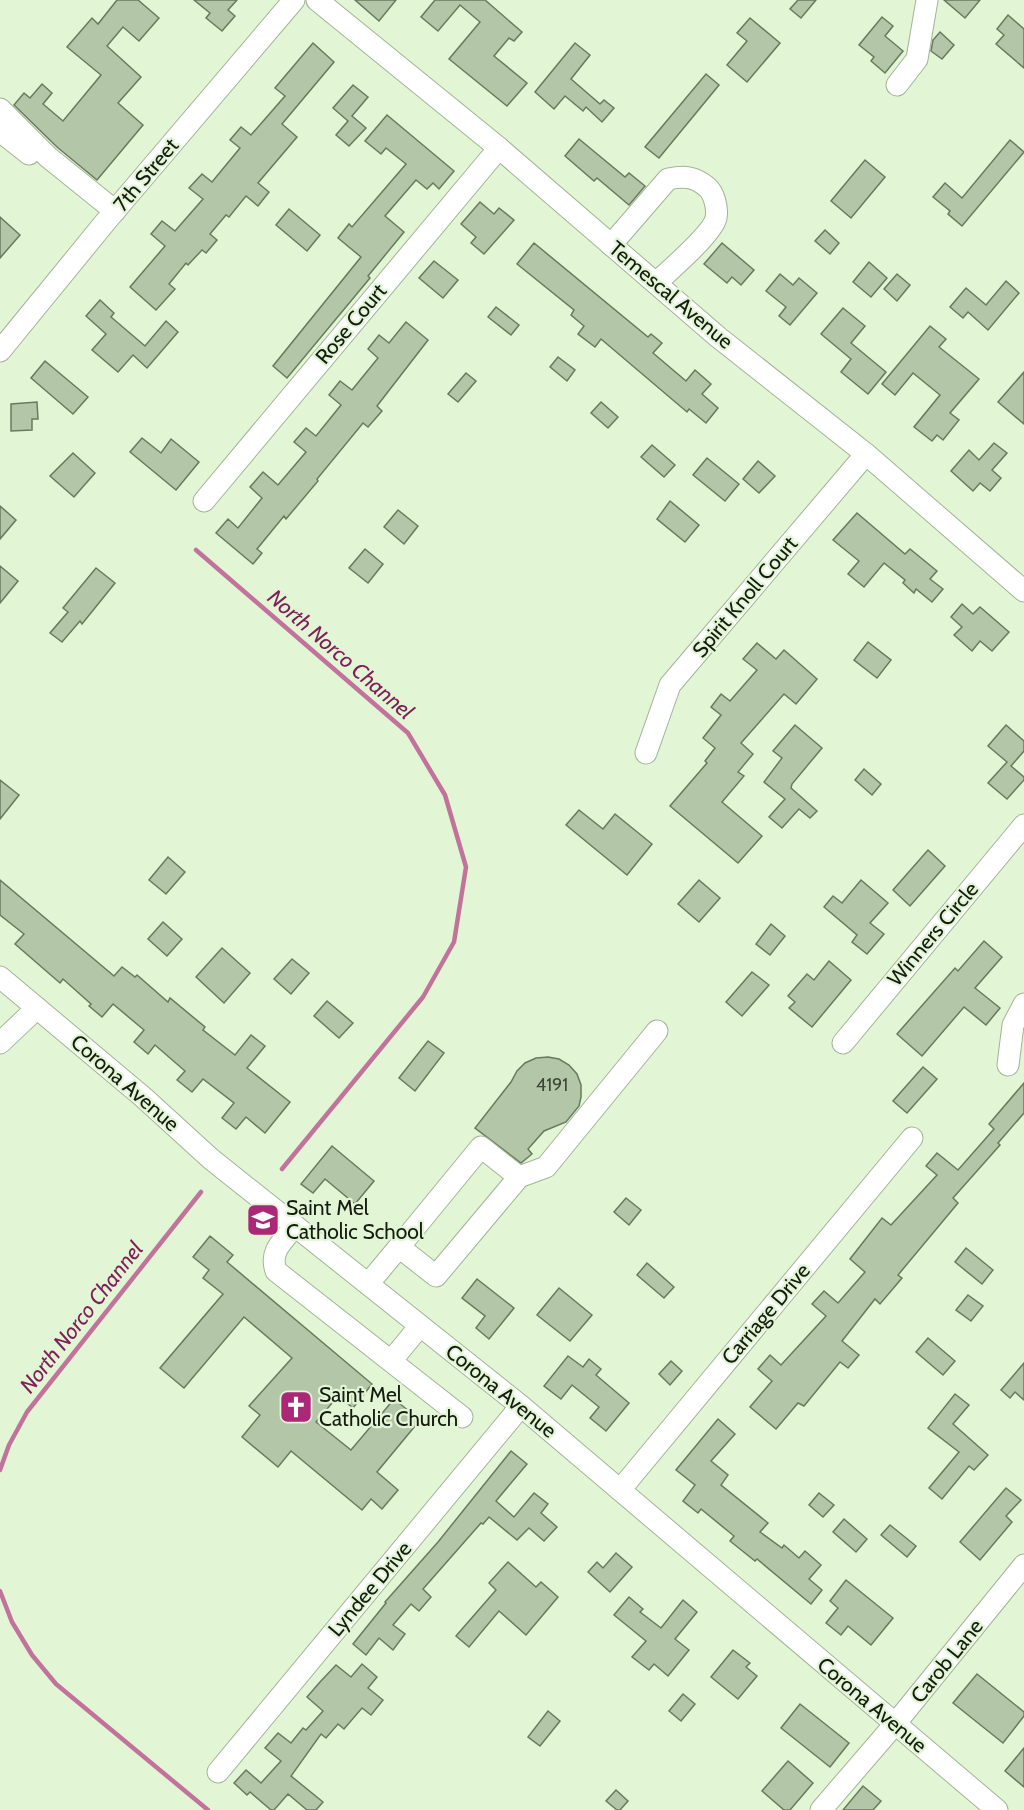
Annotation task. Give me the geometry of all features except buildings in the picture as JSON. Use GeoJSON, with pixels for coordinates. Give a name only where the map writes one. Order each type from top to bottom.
{"type":"FeatureCollection","features":[{"type":"Feature","properties":{"kind":"street","name":"7th Street"},"geometry":{"type":"LineString","coordinates":[[0,351],[294,0]]}},
{"type":"Feature","properties":{"kind":"street","name":"Temescal Avenue"},"geometry":{"type":"LineString","coordinates":[[317,0],[498,148],[718,337],[866,454],[1024,591]]}},
{"type":"Feature","properties":{"kind":"street"},"geometry":{"type":"LineString","coordinates":[[897,85],[917,58],[927,0]]}},
{"type":"Feature","properties":{"kind":"street"},"geometry":{"type":"LineString","coordinates":[[0,109],[111,216]]}},
{"type":"Feature","properties":{"kind":"street"},"geometry":{"type":"LineString","coordinates":[[0,131],[111,216]]}},
{"type":"Feature","properties":{"kind":"street","name":"Rose Court"},"geometry":{"type":"LineString","coordinates":[[204,501],[498,148]]}},
{"type":"Feature","properties":{"kind":"street"},"geometry":{"type":"LineString","coordinates":[[611,245],[668,179],[689,176],[703,184],[711,191],[716,208],[716,218],[710,230],[656,283]]}},
{"type":"Feature","properties":{"kind":"street","name":"Spirit Knoll Court"},"geometry":{"type":"LineString","coordinates":[[646,753],[670,686],[866,454]]}},
{"type":"Feature","properties":{"kind":"street","name":"Winners Circle"},"geometry":{"type":"LineString","coordinates":[[843,1043],[1024,825]]}},
{"type":"Feature","properties":{"kind":"street","name":"Corona Avenue"},"geometry":{"type":"LineString","coordinates":[[0,977],[142,1097],[211,1159],[521,1406],[997,1810]]}},
{"type":"Feature","properties":{"kind":"street"},"geometry":{"type":"LineString","coordinates":[[1008,1065],[1013,1025],[1024,1004]]}},
{"type":"Feature","properties":{"kind":"street"},"geometry":{"type":"LineString","coordinates":[[0,1043],[37,1008]]}},
{"type":"Feature","properties":{"kind":"street"},"geometry":{"type":"LineString","coordinates":[[399,1247],[436,1276],[519,1177],[546,1167],[657,1031]]}},
{"type":"Feature","properties":{"kind":"street","name":"Carriage Drive"},"geometry":{"type":"LineString","coordinates":[[620,1490],[912,1138]]}},
{"type":"Feature","properties":{"kind":"street"},"geometry":{"type":"LineString","coordinates":[[368,1284],[481,1147],[519,1177]]}},
{"type":"Feature","properties":{"kind":"street"},"geometry":{"type":"LineString","coordinates":[[295,1226],[274,1252],[273,1263],[276,1271],[462,1417]]}},
{"type":"Feature","properties":{"kind":"street"},"geometry":{"type":"LineString","coordinates":[[391,1361],[420,1326]]}},
{"type":"Feature","properties":{"kind":"street","name":"Lyndee Drive"},"geometry":{"type":"LineString","coordinates":[[218,1772],[521,1406]]}},
{"type":"Feature","properties":{"kind":"street","name":"Carob Lane"},"geometry":{"type":"LineString","coordinates":[[821,1810],[895,1724],[1024,1565]]}},
{"type":"Feature","properties":{"kind":"waterway","name":"North Norco Channel"},"geometry":{"type":"LineString","coordinates":[[196,550],[408,733],[445,795],[466,867],[454,942],[423,997],[282,1169]]}},
{"type":"Feature","properties":{"kind":"waterway","name":"North Norco Channel"},"geometry":{"type":"LineString","coordinates":[[0,1470],[9,1445],[27,1412],[201,1192]]}},
{"type":"Feature","properties":{"kind":"waterway","name":"North Norco Channel"},"geometry":{"type":"LineString","coordinates":[[0,1591],[12,1622],[32,1655],[56,1684],[208,1810]]}},
{"type":"Feature","properties":{"kind":"place","name":"Saint Mel Catholic School"},"geometry":{"type":"Point","coordinates":[263,1220]}},
{"type":"Feature","properties":{"kind":"place","name":"Saint Mel Catholic Church"},"geometry":{"type":"Point","coordinates":[296,1407]}}]}
